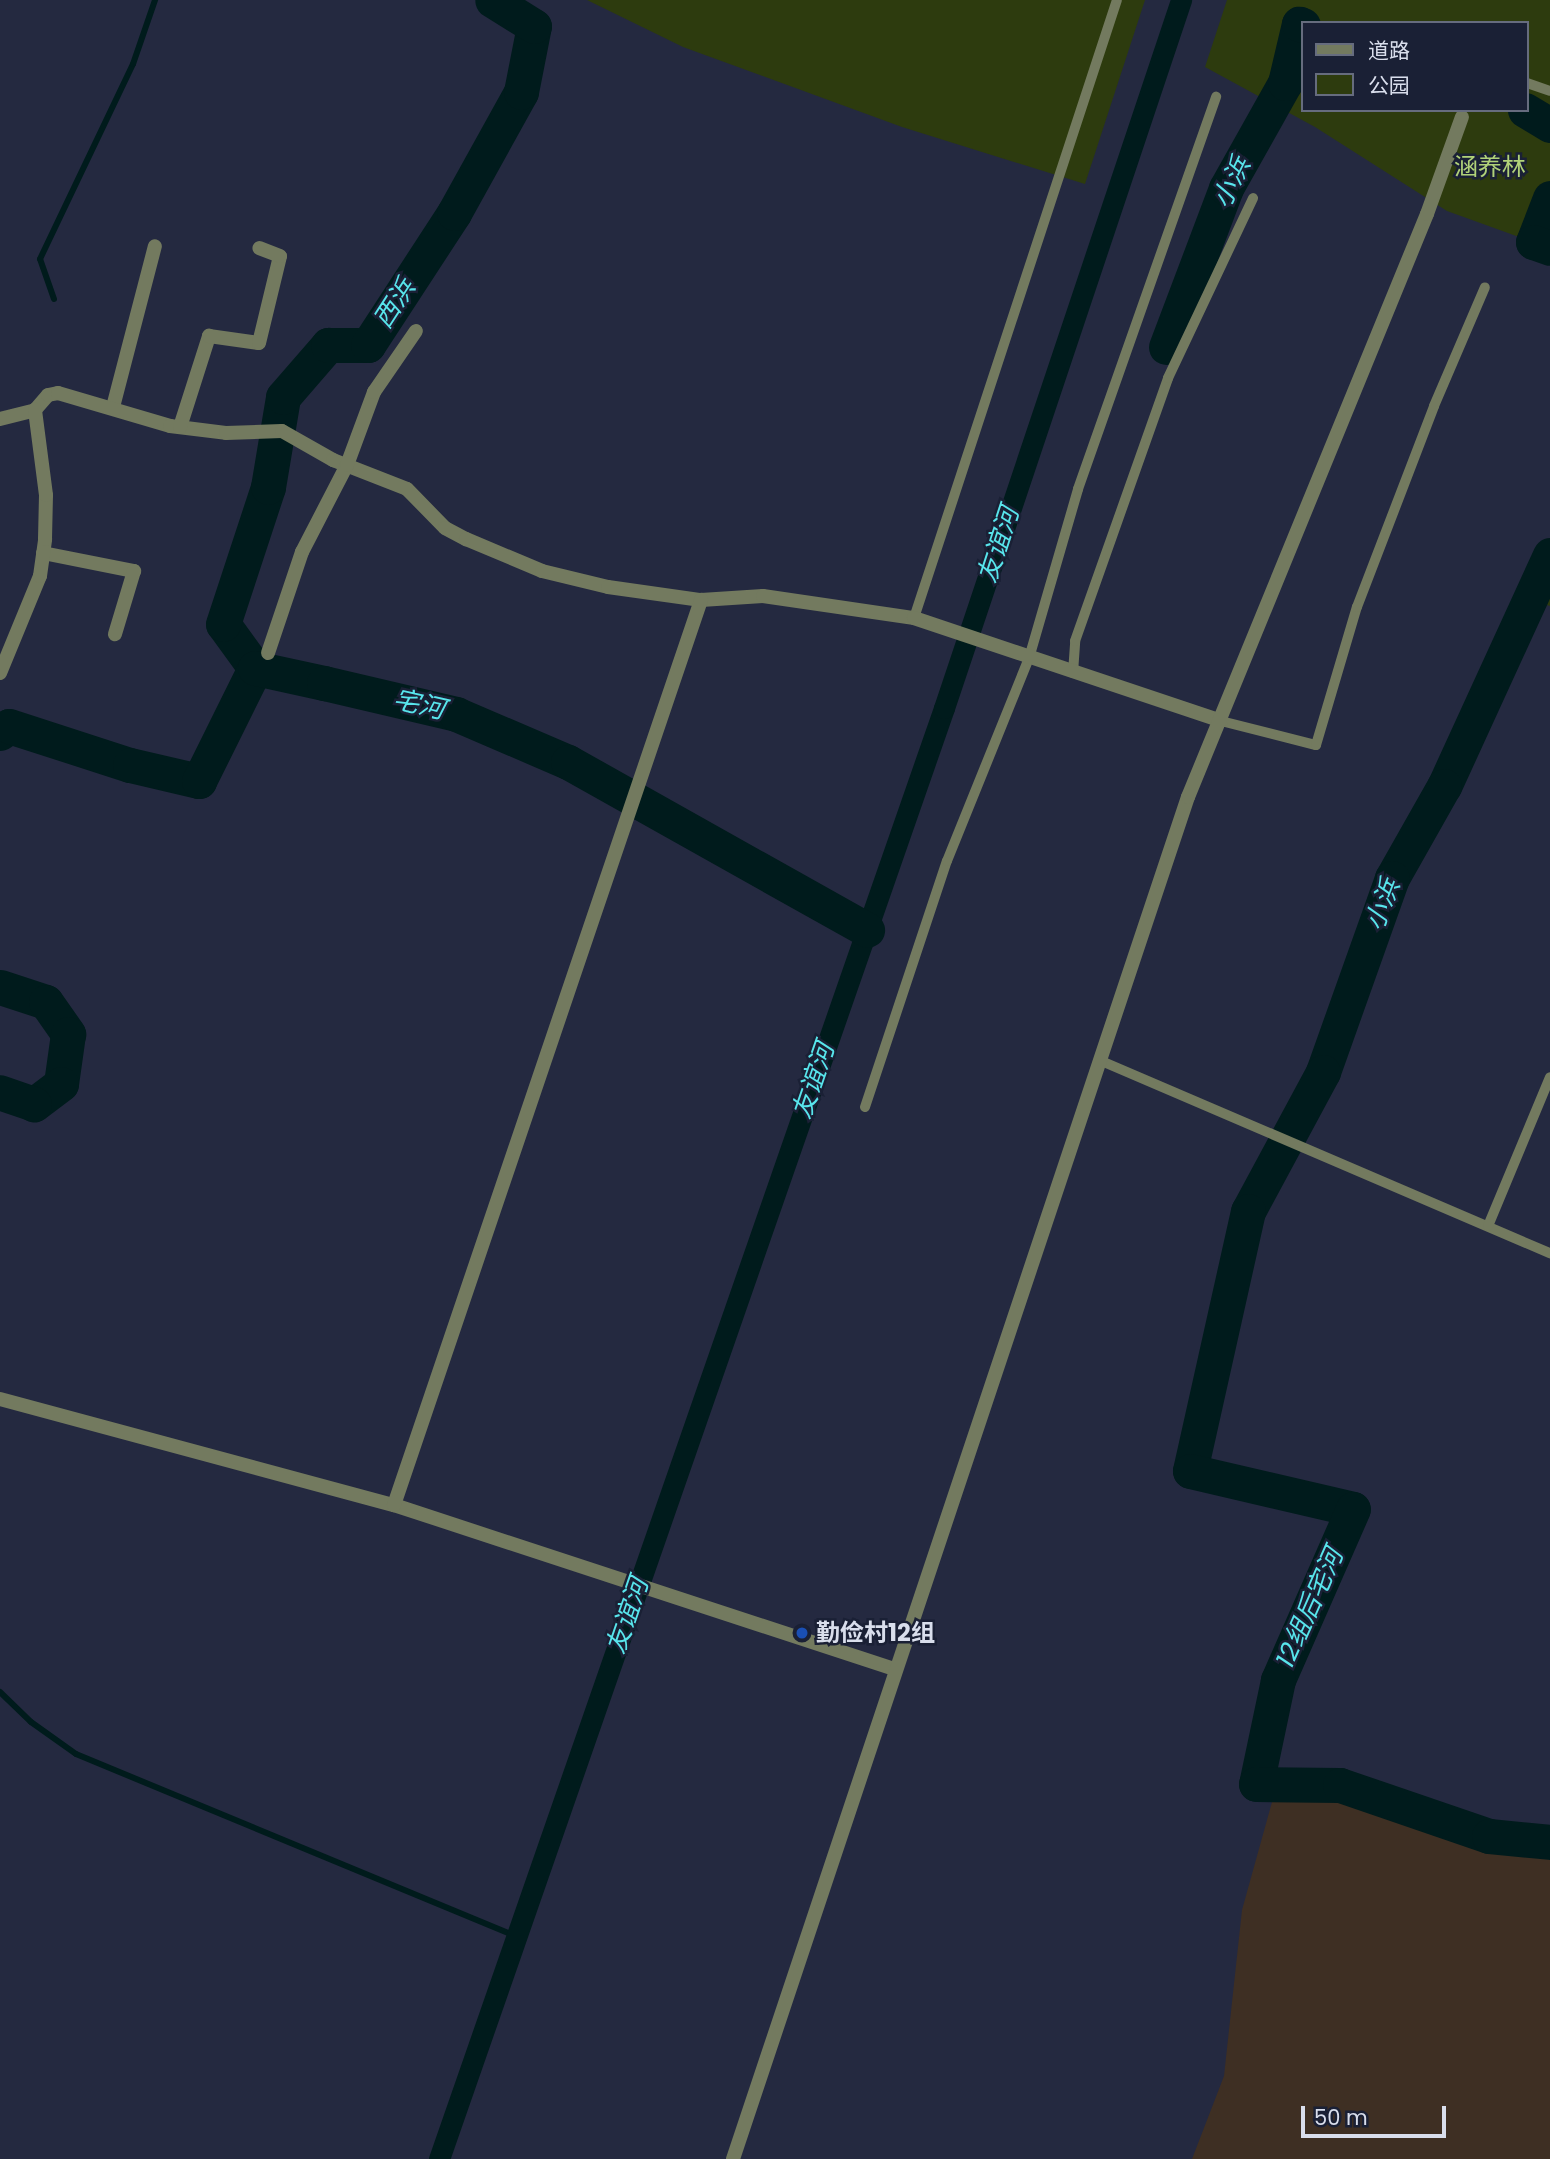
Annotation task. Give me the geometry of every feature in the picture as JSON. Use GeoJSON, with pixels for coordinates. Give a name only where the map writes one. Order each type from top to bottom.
{"type":"FeatureCollection","features":[{"type":"Feature","properties":{"kind":"street"},"geometry":{"type":"LineString","coordinates":[[733,2159],[894,1669],[1188,796],[1221,721],[1464,114]]}},
{"type":"Feature","properties":{"kind":"street"},"geometry":{"type":"LineString","coordinates":[[113,407],[155,246]]}},
{"type":"Feature","properties":{"kind":"street"},"geometry":{"type":"LineString","coordinates":[[180,427],[209,336],[259,343],[280,256],[259,248]]}},
{"type":"Feature","properties":{"kind":"street"},"geometry":{"type":"LineString","coordinates":[[268,653],[302,552],[347,465],[374,392],[416,331]]}},
{"type":"Feature","properties":{"kind":"street"},"geometry":{"type":"LineString","coordinates":[[0,419],[35,410],[48,395],[58,393],[180,427],[226,433],[275,430],[347,465],[407,489],[445,528],[542,571],[608,587],[701,600],[763,596],[914,618],[1221,721]]}},
{"type":"Feature","properties":{"kind":"street"},"geometry":{"type":"LineString","coordinates":[[0,673],[40,576],[46,495],[35,410]]}},
{"type":"Feature","properties":{"kind":"street"},"geometry":{"type":"LineString","coordinates":[[43,553],[134,571],[115,634]]}},
{"type":"Feature","properties":{"kind":"street"},"geometry":{"type":"LineString","coordinates":[[394,1506],[701,600]]}},
{"type":"Feature","properties":{"kind":"street"},"geometry":{"type":"LineString","coordinates":[[0,1399],[394,1506],[894,1669]]}},
{"type":"Feature","properties":{"kind":"lane"},"geometry":{"type":"LineString","coordinates":[[914,618],[1117,0]]}},
{"type":"Feature","properties":{"kind":"lane"},"geometry":{"type":"LineString","coordinates":[[1529,84],[1550,91]]}},
{"type":"Feature","properties":{"kind":"lane"},"geometry":{"type":"LineString","coordinates":[[865,1107],[947,861],[1029,658],[1078,489],[1216,97]]}},
{"type":"Feature","properties":{"kind":"lane"},"geometry":{"type":"LineString","coordinates":[[1073,673],[1074,640],[1168,378],[1253,198]]}},
{"type":"Feature","properties":{"kind":"lane"},"geometry":{"type":"LineString","coordinates":[[1221,721],[1316,744],[1357,607],[1434,406],[1485,287]]}},
{"type":"Feature","properties":{"kind":"lane"},"geometry":{"type":"LineString","coordinates":[[1099,1060],[1550,1252]]}},
{"type":"Feature","properties":{"kind":"lane"},"geometry":{"type":"LineString","coordinates":[[1488,1226],[1550,1077]]}},
{"type":"Feature","properties":{"kind":"shaded area"},"geometry":{"type":"Polygon","coordinates":[[[1277,1784],[1550,1843],[1550,2159],[1192,2159],[1224,2076],[1242,1910],[1277,1784]]]}},
{"type":"Feature","properties":{"kind":"green space"},"geometry":{"type":"Polygon","coordinates":[[[587,0],[1145,0],[1085,184],[902,127],[683,47],[587,0]]]}},
{"type":"Feature","properties":{"kind":"green space","name":"涵养林"},"geometry":{"type":"Polygon","coordinates":[[[1227,0],[1550,0],[1550,248],[1447,211],[1315,127],[1205,67],[1227,0]]]}},
{"type":"Feature","properties":{"kind":"green space"},"geometry":{"type":"Polygon","coordinates":[[[1550,554],[1550,606],[1530,599],[1550,554]]]}},
{"type":"Feature","properties":{"kind":"waterway"},"geometry":{"type":"LineString","coordinates":[[54,299],[40,259],[133,64],[155,0]]}},
{"type":"Feature","properties":{"kind":"waterway","name":"西浜"},"geometry":{"type":"LineString","coordinates":[[255,668],[223,624],[268,487],[283,397],[328,345],[368,345],[454,213],[521,92],[534,26],[492,0]]}},
{"type":"Feature","properties":{"kind":"waterway","name":"友谊河"},"geometry":{"type":"LineString","coordinates":[[439,2159],[944,708],[1181,0]]}},
{"type":"Feature","properties":{"kind":"waterway","name":"小浜"},"geometry":{"type":"LineString","coordinates":[[1166,347],[1226,188],[1285,83],[1299,24],[1302,25]]}},
{"type":"Feature","properties":{"kind":"waterway","name":"小浜"},"geometry":{"type":"LineString","coordinates":[[1528,112],[1550,125]]}},
{"type":"Feature","properties":{"kind":"waterway","name":"小浜"},"geometry":{"type":"LineString","coordinates":[[1550,198],[1533,242],[1550,248]]}},
{"type":"Feature","properties":{"kind":"waterway","name":"12组后宅河"},"geometry":{"type":"LineString","coordinates":[[1550,555],[1444,786],[1392,878],[1323,1072],[1248,1211],[1190,1471],[1353,1509],[1278,1680],[1256,1784],[1340,1785],[1489,1836],[1550,1842]]}},
{"type":"Feature","properties":{"kind":"waterway","name":"宅河"},"geometry":{"type":"LineString","coordinates":[[0,733],[9,726],[130,765],[199,781],[255,668],[324,683],[456,714],[568,762],[867,930]]}},
{"type":"Feature","properties":{"kind":"waterway","name":"宅河"},"geometry":{"type":"LineString","coordinates":[[0,987],[46,1002],[68,1034],[61,1084],[34,1104],[0,1092]]}},
{"type":"Feature","properties":{"kind":"waterway"},"geometry":{"type":"LineString","coordinates":[[0,1692],[31,1722],[76,1754],[518,1937]]}},
{"type":"Feature","properties":{"kind":"place","name":"勤俭村12组"},"geometry":{"type":"Point","coordinates":[802,1633]}}]}
